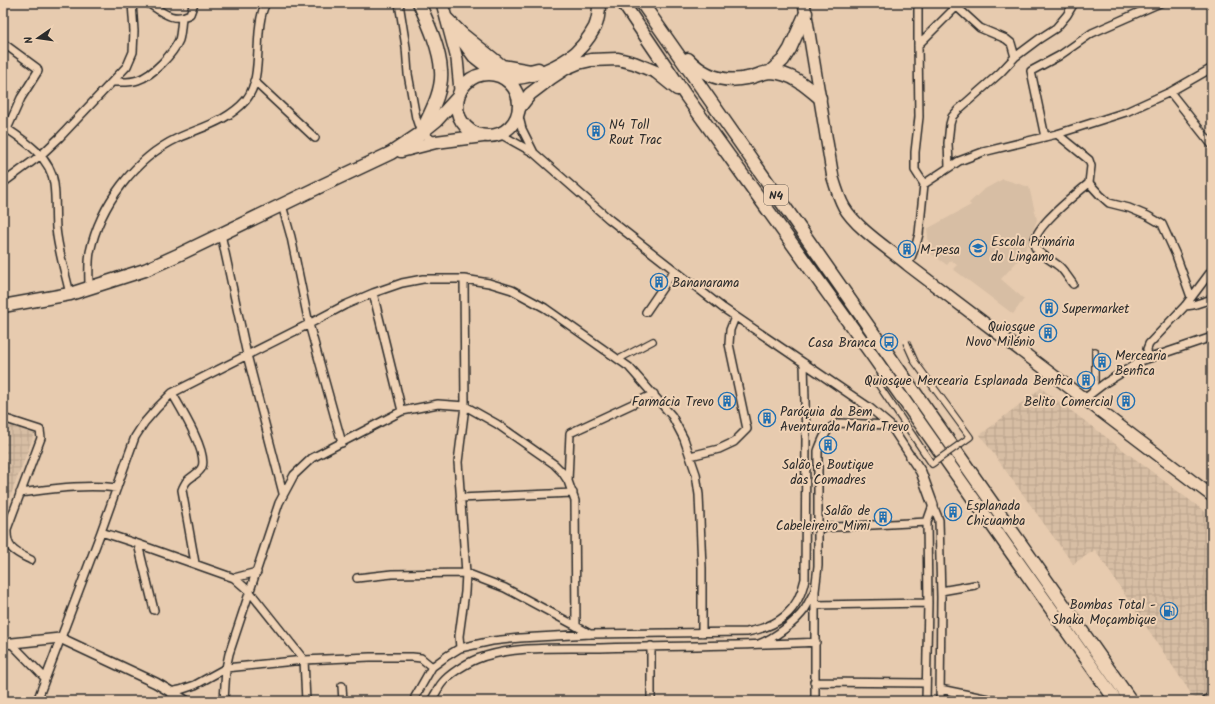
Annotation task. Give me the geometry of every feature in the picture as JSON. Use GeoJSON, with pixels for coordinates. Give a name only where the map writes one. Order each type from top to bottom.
{"type":"FeatureCollection","features":[{"type":"Feature","properties":{"kind":"main road"},"geometry":{"type":"LineString","coordinates":[[419,3],[437,52],[442,72],[439,90],[422,133]]}},
{"type":"Feature","properties":{"kind":"main road"},"geometry":{"type":"LineString","coordinates":[[442,3],[458,59],[459,93],[457,104],[460,120],[471,131],[486,136]]}},
{"type":"Feature","properties":{"kind":"main road"},"geometry":{"type":"LineString","coordinates":[[3,306],[70,294],[145,270],[391,153],[422,133],[436,120],[469,80],[480,74],[488,73],[515,79],[524,78],[556,66],[570,58],[595,26],[599,12],[599,3]]}},
{"type":"Feature","properties":{"kind":"main road","name":"N4"},"geometry":{"type":"LineString","coordinates":[[623,3],[686,96],[872,355],[1116,701]]}},
{"type":"Feature","properties":{"kind":"main road","name":"N4"},"geometry":{"type":"LineString","coordinates":[[642,3],[1131,701]]}},
{"type":"Feature","properties":{"kind":"main road"},"geometry":{"type":"LineString","coordinates":[[670,42],[707,75],[721,79],[746,79],[770,72],[783,60],[790,49],[805,8]]}},
{"type":"Feature","properties":{"kind":"main road"},"geometry":{"type":"LineString","coordinates":[[805,8],[833,178],[844,208],[863,228],[908,265],[1088,396],[1212,496]]}},
{"type":"Feature","properties":{"kind":"main road"},"geometry":{"type":"LineString","coordinates":[[447,19],[462,34],[502,66],[530,71],[556,66]]}},
{"type":"Feature","properties":{"kind":"main road"},"geometry":{"type":"LineString","coordinates":[[447,19],[474,57],[511,84],[516,91],[518,110]]}},
{"type":"Feature","properties":{"kind":"main road"},"geometry":{"type":"LineString","coordinates":[[391,153],[436,142],[500,134],[509,128],[514,121],[518,110],[530,94],[566,68],[578,63],[601,59],[618,59],[643,66],[656,72],[686,96]]}},
{"type":"Feature","properties":{"kind":"main road"},"geometry":{"type":"LineString","coordinates":[[770,72],[794,78],[820,98]]}},
{"type":"Feature","properties":{"kind":"street"},"geometry":{"type":"LineString","coordinates":[[3,183],[41,156],[127,66],[133,52],[134,31],[132,3]]}},
{"type":"Feature","properties":{"kind":"street"},"geometry":{"type":"LineString","coordinates":[[148,3],[172,18],[182,18],[190,14],[194,3]]}},
{"type":"Feature","properties":{"kind":"street"},"geometry":{"type":"LineString","coordinates":[[89,288],[88,269],[90,252],[99,225],[109,204],[122,185],[138,166],[160,148],[179,138],[214,124],[234,112],[247,99],[254,81],[262,14],[266,3]]}},
{"type":"Feature","properties":{"kind":"street"},"geometry":{"type":"LineString","coordinates":[[399,3],[406,47],[408,74],[416,118],[422,133],[436,142]]}},
{"type":"Feature","properties":{"kind":"street"},"geometry":{"type":"LineString","coordinates":[[908,265],[919,234],[924,184],[915,170],[915,152],[919,117],[918,3]]}},
{"type":"Feature","properties":{"kind":"street"},"geometry":{"type":"LineString","coordinates":[[949,166],[948,143],[952,117],[1000,73],[1015,57],[1056,28],[1067,15],[1074,3]]}},
{"type":"Feature","properties":{"kind":"street"},"geometry":{"type":"LineString","coordinates":[[1045,137],[1031,71],[1059,56],[1092,33],[1160,3]]}},
{"type":"Feature","properties":{"kind":"street"},"geometry":{"type":"LineString","coordinates":[[918,45],[958,5],[980,28],[1006,39],[1011,43],[1015,57]]}},
{"type":"Feature","properties":{"kind":"street"},"geometry":{"type":"LineString","coordinates":[[113,82],[125,83],[138,80],[153,71],[172,52],[179,38],[182,18]]}},
{"type":"Feature","properties":{"kind":"street"},"geometry":{"type":"LineString","coordinates":[[3,43],[37,68],[38,71],[5,127],[41,156],[50,169],[54,183],[58,242],[70,294]]}},
{"type":"Feature","properties":{"kind":"street"},"geometry":{"type":"LineString","coordinates":[[924,184],[949,166],[983,152],[1057,134],[1126,112],[1170,92],[1212,68]]}},
{"type":"Feature","properties":{"kind":"street"},"geometry":{"type":"LineString","coordinates":[[254,81],[315,138]]}},
{"type":"Feature","properties":{"kind":"street"},"geometry":{"type":"LineString","coordinates":[[1170,92],[1212,145]]}},
{"type":"Feature","properties":{"kind":"street"},"geometry":{"type":"LineString","coordinates":[[518,110],[522,128],[534,153]]}},
{"type":"Feature","properties":{"kind":"street"},"geometry":{"type":"LineString","coordinates":[[500,134],[534,153],[609,219],[735,317],[870,408],[890,425],[920,472],[939,520],[941,591],[940,701]]}},
{"type":"Feature","properties":{"kind":"street"},"geometry":{"type":"LineString","coordinates":[[1057,134],[1089,160],[1091,166],[1089,183],[1064,203],[1041,228],[1035,236],[1033,244],[1036,250],[1060,268],[1073,284]]}},
{"type":"Feature","properties":{"kind":"street"},"geometry":{"type":"LineString","coordinates":[[1089,183],[1109,202],[1148,216],[1162,224],[1176,255],[1191,297]]}},
{"type":"Feature","properties":{"kind":"street"},"geometry":{"type":"LineString","coordinates":[[282,205],[291,237],[310,324],[342,443]]}},
{"type":"Feature","properties":{"kind":"street"},"geometry":{"type":"LineString","coordinates":[[221,234],[247,356],[283,493]]}},
{"type":"Feature","properties":{"kind":"street"},"geometry":{"type":"LineString","coordinates":[[1148,358],[1147,349],[1149,344],[1185,306],[1212,270]]}},
{"type":"Feature","properties":{"kind":"street"},"geometry":{"type":"LineString","coordinates":[[646,312],[674,271]]}},
{"type":"Feature","properties":{"kind":"street"},"geometry":{"type":"LineString","coordinates":[[38,701],[45,678],[101,532],[135,437],[144,423],[157,408],[172,393],[345,305],[402,283],[423,279],[464,280],[489,283],[512,290],[545,308],[629,367],[672,416],[690,456],[696,474],[699,495],[702,568],[702,633]]}},
{"type":"Feature","properties":{"kind":"street"},"geometry":{"type":"LineString","coordinates":[[460,648],[459,636],[466,573],[458,462],[465,406],[464,280]]}},
{"type":"Feature","properties":{"kind":"street"},"geometry":{"type":"LineString","coordinates":[[373,293],[402,411]]}},
{"type":"Feature","properties":{"kind":"street"},"geometry":{"type":"LineString","coordinates":[[1185,306],[1193,305],[1212,298]]}},
{"type":"Feature","properties":{"kind":"street"},"geometry":{"type":"LineString","coordinates":[[690,456],[719,449],[734,442],[747,429],[730,344],[730,330],[735,317]]}},
{"type":"Feature","properties":{"kind":"street"},"geometry":{"type":"LineString","coordinates":[[1088,396],[1105,383],[1148,358],[1212,337]]}},
{"type":"Feature","properties":{"kind":"street"},"geometry":{"type":"LineString","coordinates":[[619,359],[653,341]]}},
{"type":"Feature","properties":{"kind":"street"},"geometry":{"type":"LineString","coordinates":[[871,380],[878,384],[932,464],[970,437],[915,362],[906,342]]}},
{"type":"Feature","properties":{"kind":"street"},"geometry":{"type":"LineString","coordinates":[[1088,396],[1095,381],[1095,351]]}},
{"type":"Feature","properties":{"kind":"street"},"geometry":{"type":"LineString","coordinates":[[414,701],[432,667],[460,648],[492,641],[590,634],[747,632],[764,629],[788,613],[798,601],[803,590],[805,579],[806,528],[804,363]]}},
{"type":"Feature","properties":{"kind":"street"},"geometry":{"type":"LineString","coordinates":[[172,393],[197,439],[203,463],[200,471],[186,482],[182,490],[195,563]]}},
{"type":"Feature","properties":{"kind":"street"},"geometry":{"type":"LineString","coordinates":[[568,481],[570,433],[654,394]]}},
{"type":"Feature","properties":{"kind":"street"},"geometry":{"type":"LineString","coordinates":[[224,701],[226,668],[230,654],[283,493],[294,475],[312,458],[402,411],[438,404],[465,406],[497,424],[554,464],[562,472],[568,481],[575,501],[576,626]]}},
{"type":"Feature","properties":{"kind":"street"},"geometry":{"type":"LineString","coordinates":[[3,418],[40,430],[41,434],[41,438],[7,529],[6,537],[9,545],[14,551],[31,560]]}},
{"type":"Feature","properties":{"kind":"street"},"geometry":{"type":"LineString","coordinates":[[815,701],[815,591],[818,566],[818,451],[828,428],[834,425],[840,423],[890,425]]}},
{"type":"Feature","properties":{"kind":"street"},"geometry":{"type":"LineString","coordinates":[[20,493],[74,486],[117,488]]}},
{"type":"Feature","properties":{"kind":"street"},"geometry":{"type":"LineString","coordinates":[[460,498],[573,493]]}},
{"type":"Feature","properties":{"kind":"street"},"geometry":{"type":"LineString","coordinates":[[926,701],[928,603],[926,522],[933,505]]}},
{"type":"Feature","properties":{"kind":"street"},"geometry":{"type":"LineString","coordinates":[[818,528],[926,522]]}},
{"type":"Feature","properties":{"kind":"street"},"geometry":{"type":"LineString","coordinates":[[101,532],[195,563],[234,578],[250,592],[304,660],[306,701]]}},
{"type":"Feature","properties":{"kind":"street"},"geometry":{"type":"LineString","coordinates":[[138,544],[154,610]]}},
{"type":"Feature","properties":{"kind":"street"},"geometry":{"type":"LineString","coordinates":[[234,578],[257,572]]}},
{"type":"Feature","properties":{"kind":"street"},"geometry":{"type":"LineString","coordinates":[[357,578],[399,574],[466,573],[505,588],[590,634]]}},
{"type":"Feature","properties":{"kind":"street"},"geometry":{"type":"LineString","coordinates":[[941,591],[975,585]]}},
{"type":"Feature","properties":{"kind":"street"},"geometry":{"type":"LineString","coordinates":[[753,646],[770,639],[789,624],[804,610],[815,591]]}},
{"type":"Feature","properties":{"kind":"street"},"geometry":{"type":"LineString","coordinates":[[815,605],[928,603]]}},
{"type":"Feature","properties":{"kind":"street"},"geometry":{"type":"LineString","coordinates":[[7,643],[60,638],[156,683],[186,701]]}},
{"type":"Feature","properties":{"kind":"street"},"geometry":{"type":"LineString","coordinates":[[431,701],[442,682],[475,659],[493,653],[650,646],[753,646],[816,642]]}},
{"type":"Feature","properties":{"kind":"street"},"geometry":{"type":"LineString","coordinates":[[7,643],[45,678]]}},
{"type":"Feature","properties":{"kind":"street"},"geometry":{"type":"LineString","coordinates":[[650,646],[651,701]]}},
{"type":"Feature","properties":{"kind":"street"},"geometry":{"type":"LineString","coordinates":[[170,692],[195,685],[226,668],[304,660],[412,657],[421,658],[432,667]]}},
{"type":"Feature","properties":{"kind":"street"},"geometry":{"type":"LineString","coordinates":[[814,682],[926,683]]}},
{"type":"Feature","properties":{"kind":"street"},"geometry":{"type":"LineString","coordinates":[[342,686],[343,701]]}},
{"type":"Feature","properties":{"kind":"street"},"geometry":{"type":"LineString","coordinates":[[940,689],[998,701]]}},
{"type":"Feature","properties":{"kind":"shaded area","name":"Escola Primária do Lingamo"},"geometry":{"type":"Polygon","coordinates":[[[1003,179],[1029,187],[1037,220],[1023,255],[1001,279],[1024,299],[1013,314],[953,269],[957,265],[951,260],[947,265],[930,253],[927,229],[971,205],[969,203],[983,190],[1003,179]]]}},
{"type":"Feature","properties":{"kind":"shaded area"},"geometry":{"type":"Polygon","coordinates":[[[1041,388],[1212,517],[1212,701],[1196,701],[1095,550],[1073,564],[980,435],[1041,388]]]}},
{"type":"Feature","properties":{"kind":"shaded area"},"geometry":{"type":"Polygon","coordinates":[[[3,416],[37,427],[3,515],[3,416]]]}},
{"type":"Feature","properties":{"kind":"place","name":"N4 Toll Rout Trac"},"geometry":{"type":"Point","coordinates":[596,131]}},
{"type":"Feature","properties":{"kind":"place","name":"Escola Primária do Lingamo"},"geometry":{"type":"Point","coordinates":[978,248]}},
{"type":"Feature","properties":{"kind":"place","name":"M-pesa"},"geometry":{"type":"Point","coordinates":[907,249]}},
{"type":"Feature","properties":{"kind":"place","name":"Bananarama"},"geometry":{"type":"Point","coordinates":[659,282]}},
{"type":"Feature","properties":{"kind":"place","name":"Supermarket"},"geometry":{"type":"Point","coordinates":[1049,308]}},
{"type":"Feature","properties":{"kind":"place","name":"Quiosque Novo Milénio"},"geometry":{"type":"Point","coordinates":[1048,333]}},
{"type":"Feature","properties":{"kind":"place","name":"Casa Branca"},"geometry":{"type":"Point","coordinates":[889,342]}},
{"type":"Feature","properties":{"kind":"place","name":"Mercearia Benfica"},"geometry":{"type":"Point","coordinates":[1102,362]}},
{"type":"Feature","properties":{"kind":"place","name":"Quiosque Mercearia Esplanada Benfica"},"geometry":{"type":"Point","coordinates":[1086,380]}},
{"type":"Feature","properties":{"kind":"place","name":"Farmácia Trevo"},"geometry":{"type":"Point","coordinates":[727,401]}},
{"type":"Feature","properties":{"kind":"place","name":"Belito Comercial"},"geometry":{"type":"Point","coordinates":[1126,401]}},
{"type":"Feature","properties":{"kind":"place","name":"Paróquia da Bem Aventurada Maria Trevo"},"geometry":{"type":"Point","coordinates":[767,418]}},
{"type":"Feature","properties":{"kind":"place","name":"Salão e Boutique das Comadres"},"geometry":{"type":"Point","coordinates":[828,445]}},
{"type":"Feature","properties":{"kind":"place","name":"Esplanada Chicuamba"},"geometry":{"type":"Point","coordinates":[953,512]}},
{"type":"Feature","properties":{"kind":"place","name":"Salão de Cabeleireiro Mimi"},"geometry":{"type":"Point","coordinates":[883,517]}},
{"type":"Feature","properties":{"kind":"place","name":"Bombas Total - Shaka Moçambique"},"geometry":{"type":"Point","coordinates":[1169,611]}}]}
